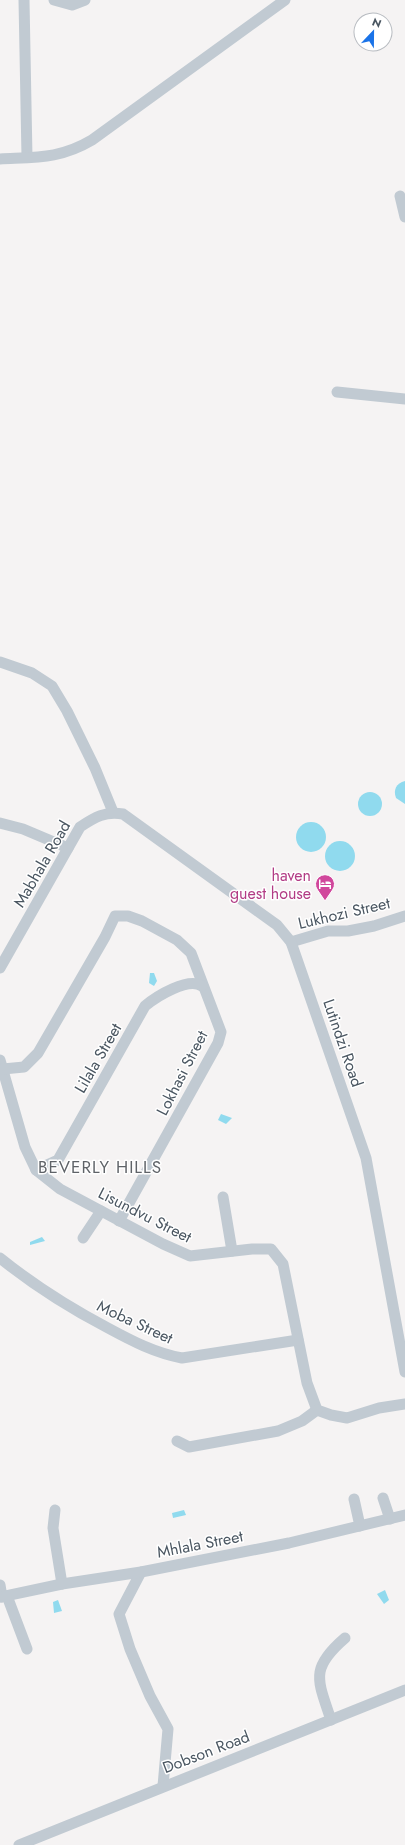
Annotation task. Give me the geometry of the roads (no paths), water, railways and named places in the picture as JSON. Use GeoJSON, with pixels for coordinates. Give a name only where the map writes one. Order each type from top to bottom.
{"type":"FeatureCollection","features":[{"type":"Feature","properties":{"kind":"street"},"geometry":{"type":"LineString","coordinates":[[24,0],[27,157]]}},
{"type":"Feature","properties":{"kind":"street"},"geometry":{"type":"LineString","coordinates":[[54,0],[72,5],[85,0]]}},
{"type":"Feature","properties":{"kind":"street"},"geometry":{"type":"LineString","coordinates":[[0,159],[59,155],[77,149],[92,140],[285,0]]}},
{"type":"Feature","properties":{"kind":"street"},"geometry":{"type":"LineString","coordinates":[[400,196],[405,217]]}},
{"type":"Feature","properties":{"kind":"street"},"geometry":{"type":"LineString","coordinates":[[337,392],[405,398]]}},
{"type":"Feature","properties":{"kind":"street"},"geometry":{"type":"LineString","coordinates":[[0,662],[32,673],[52,686],[67,712],[95,768],[113,812]]}},
{"type":"Feature","properties":{"kind":"street","name":"Mabhala Road"},"geometry":{"type":"LineString","coordinates":[[0,968],[80,827],[98,815],[113,812]]}},
{"type":"Feature","properties":{"kind":"street","name":"Lutindzi Road"},"geometry":{"type":"LineString","coordinates":[[113,812],[123,814],[277,924],[291,942],[366,1158],[404,1359],[405,1372]]}},
{"type":"Feature","properties":{"kind":"street"},"geometry":{"type":"LineString","coordinates":[[0,823],[23,828],[68,848]]}},
{"type":"Feature","properties":{"kind":"street","name":"Lokhasi Street"},"geometry":{"type":"LineString","coordinates":[[1,1065],[24,1067],[38,1053],[105,937],[115,916],[128,916],[142,920],[177,940],[191,953],[202,986],[221,1032],[218,1043],[119,1221]]}},
{"type":"Feature","properties":{"kind":"street","name":"Lukhozi Street"},"geometry":{"type":"LineString","coordinates":[[291,942],[328,932],[348,931],[374,926],[405,916]]}},
{"type":"Feature","properties":{"kind":"street","name":"Lilala Street"},"geometry":{"type":"LineString","coordinates":[[36,1170],[58,1160],[145,1006],[163,993],[188,984],[199,984],[202,986]]}},
{"type":"Feature","properties":{"kind":"street","name":"Lisundvu Street"},"geometry":{"type":"LineString","coordinates":[[1,1065],[26,1147],[36,1170],[60,1189],[163,1244],[190,1256],[232,1251],[271,1249],[283,1264],[307,1383],[317,1410]]}},
{"type":"Feature","properties":{"kind":"street"},"geometry":{"type":"LineString","coordinates":[[223,1197],[232,1251]]}},
{"type":"Feature","properties":{"kind":"street"},"geometry":{"type":"LineString","coordinates":[[83,1238],[101,1211]]}},
{"type":"Feature","properties":{"kind":"street","name":"Moba Street"},"geometry":{"type":"LineString","coordinates":[[0,1258],[44,1292],[78,1312],[144,1346],[170,1356],[182,1358],[298,1340]]}},
{"type":"Feature","properties":{"kind":"street"},"geometry":{"type":"LineString","coordinates":[[177,1441],[189,1447],[278,1431],[302,1421],[317,1410],[331,1415],[347,1418],[379,1408],[405,1404]]}},
{"type":"Feature","properties":{"kind":"street"},"geometry":{"type":"LineString","coordinates":[[383,1498],[390,1519]]}},
{"type":"Feature","properties":{"kind":"street"},"geometry":{"type":"LineString","coordinates":[[354,1499],[360,1526]]}},
{"type":"Feature","properties":{"kind":"street"},"geometry":{"type":"LineString","coordinates":[[55,1510],[53,1528],[62,1584]]}},
{"type":"Feature","properties":{"kind":"street","name":"Mhlala Street"},"geometry":{"type":"LineString","coordinates":[[3,1597],[62,1584],[141,1572],[289,1543],[405,1515]]}},
{"type":"Feature","properties":{"kind":"street"},"geometry":{"type":"LineString","coordinates":[[141,1572],[119,1614],[133,1656],[150,1696],[168,1729],[163,1786]]}},
{"type":"Feature","properties":{"kind":"street"},"geometry":{"type":"LineString","coordinates":[[0,1585],[3,1597],[27,1649]]}},
{"type":"Feature","properties":{"kind":"street"},"geometry":{"type":"LineString","coordinates":[[331,1720],[319,1675],[321,1667],[331,1650],[345,1638]]}},
{"type":"Feature","properties":{"kind":"street","name":"Dobson Road"},"geometry":{"type":"LineString","coordinates":[[19,1845],[405,1690]]}},
{"type":"Feature","properties":{"kind":"water"},"geometry":{"type":"Polygon","coordinates":[[[405,781],[405,804],[396,798],[395,790],[399,783],[405,781]]]}},
{"type":"Feature","properties":{"kind":"water"},"geometry":{"type":"Polygon","coordinates":[[[370,792],[378,796],[382,804],[378,812],[370,816],[362,812],[358,804],[362,796],[370,792]]]}},
{"type":"Feature","properties":{"kind":"water"},"geometry":{"type":"Polygon","coordinates":[[[311,822],[322,826],[326,837],[322,848],[311,852],[300,848],[296,837],[300,826],[311,822]]]}},
{"type":"Feature","properties":{"kind":"water"},"geometry":{"type":"Polygon","coordinates":[[[340,841],[351,845],[355,856],[351,867],[340,871],[329,867],[325,856],[329,845],[340,841]]]}},
{"type":"Feature","properties":{"kind":"water"},"geometry":{"type":"Polygon","coordinates":[[[150,973],[154,973],[157,981],[154,986],[149,983],[150,973]]]}},
{"type":"Feature","properties":{"kind":"water"},"geometry":{"type":"Polygon","coordinates":[[[221,1114],[232,1118],[226,1124],[218,1120],[221,1114]]]}},
{"type":"Feature","properties":{"kind":"water"},"geometry":{"type":"Polygon","coordinates":[[[42,1237],[45,1241],[30,1245],[30,1242],[42,1237]]]}},
{"type":"Feature","properties":{"kind":"water"},"geometry":{"type":"Polygon","coordinates":[[[184,1510],[186,1515],[173,1518],[172,1513],[184,1510]]]}},
{"type":"Feature","properties":{"kind":"water"},"geometry":{"type":"Polygon","coordinates":[[[385,1590],[389,1600],[384,1604],[377,1594],[385,1590]]]}},
{"type":"Feature","properties":{"kind":"water"},"geometry":{"type":"Polygon","coordinates":[[[58,1600],[62,1611],[54,1613],[53,1602],[58,1600]]]}},
{"type":"Feature","properties":{"kind":"place","name":"haven guest house"},"geometry":{"type":"Point","coordinates":[325,901]}},
{"type":"Feature","properties":{"kind":"district","name":"BEVERLY HILLS"},"geometry":{"type":"Point","coordinates":[100,1167]}}]}
